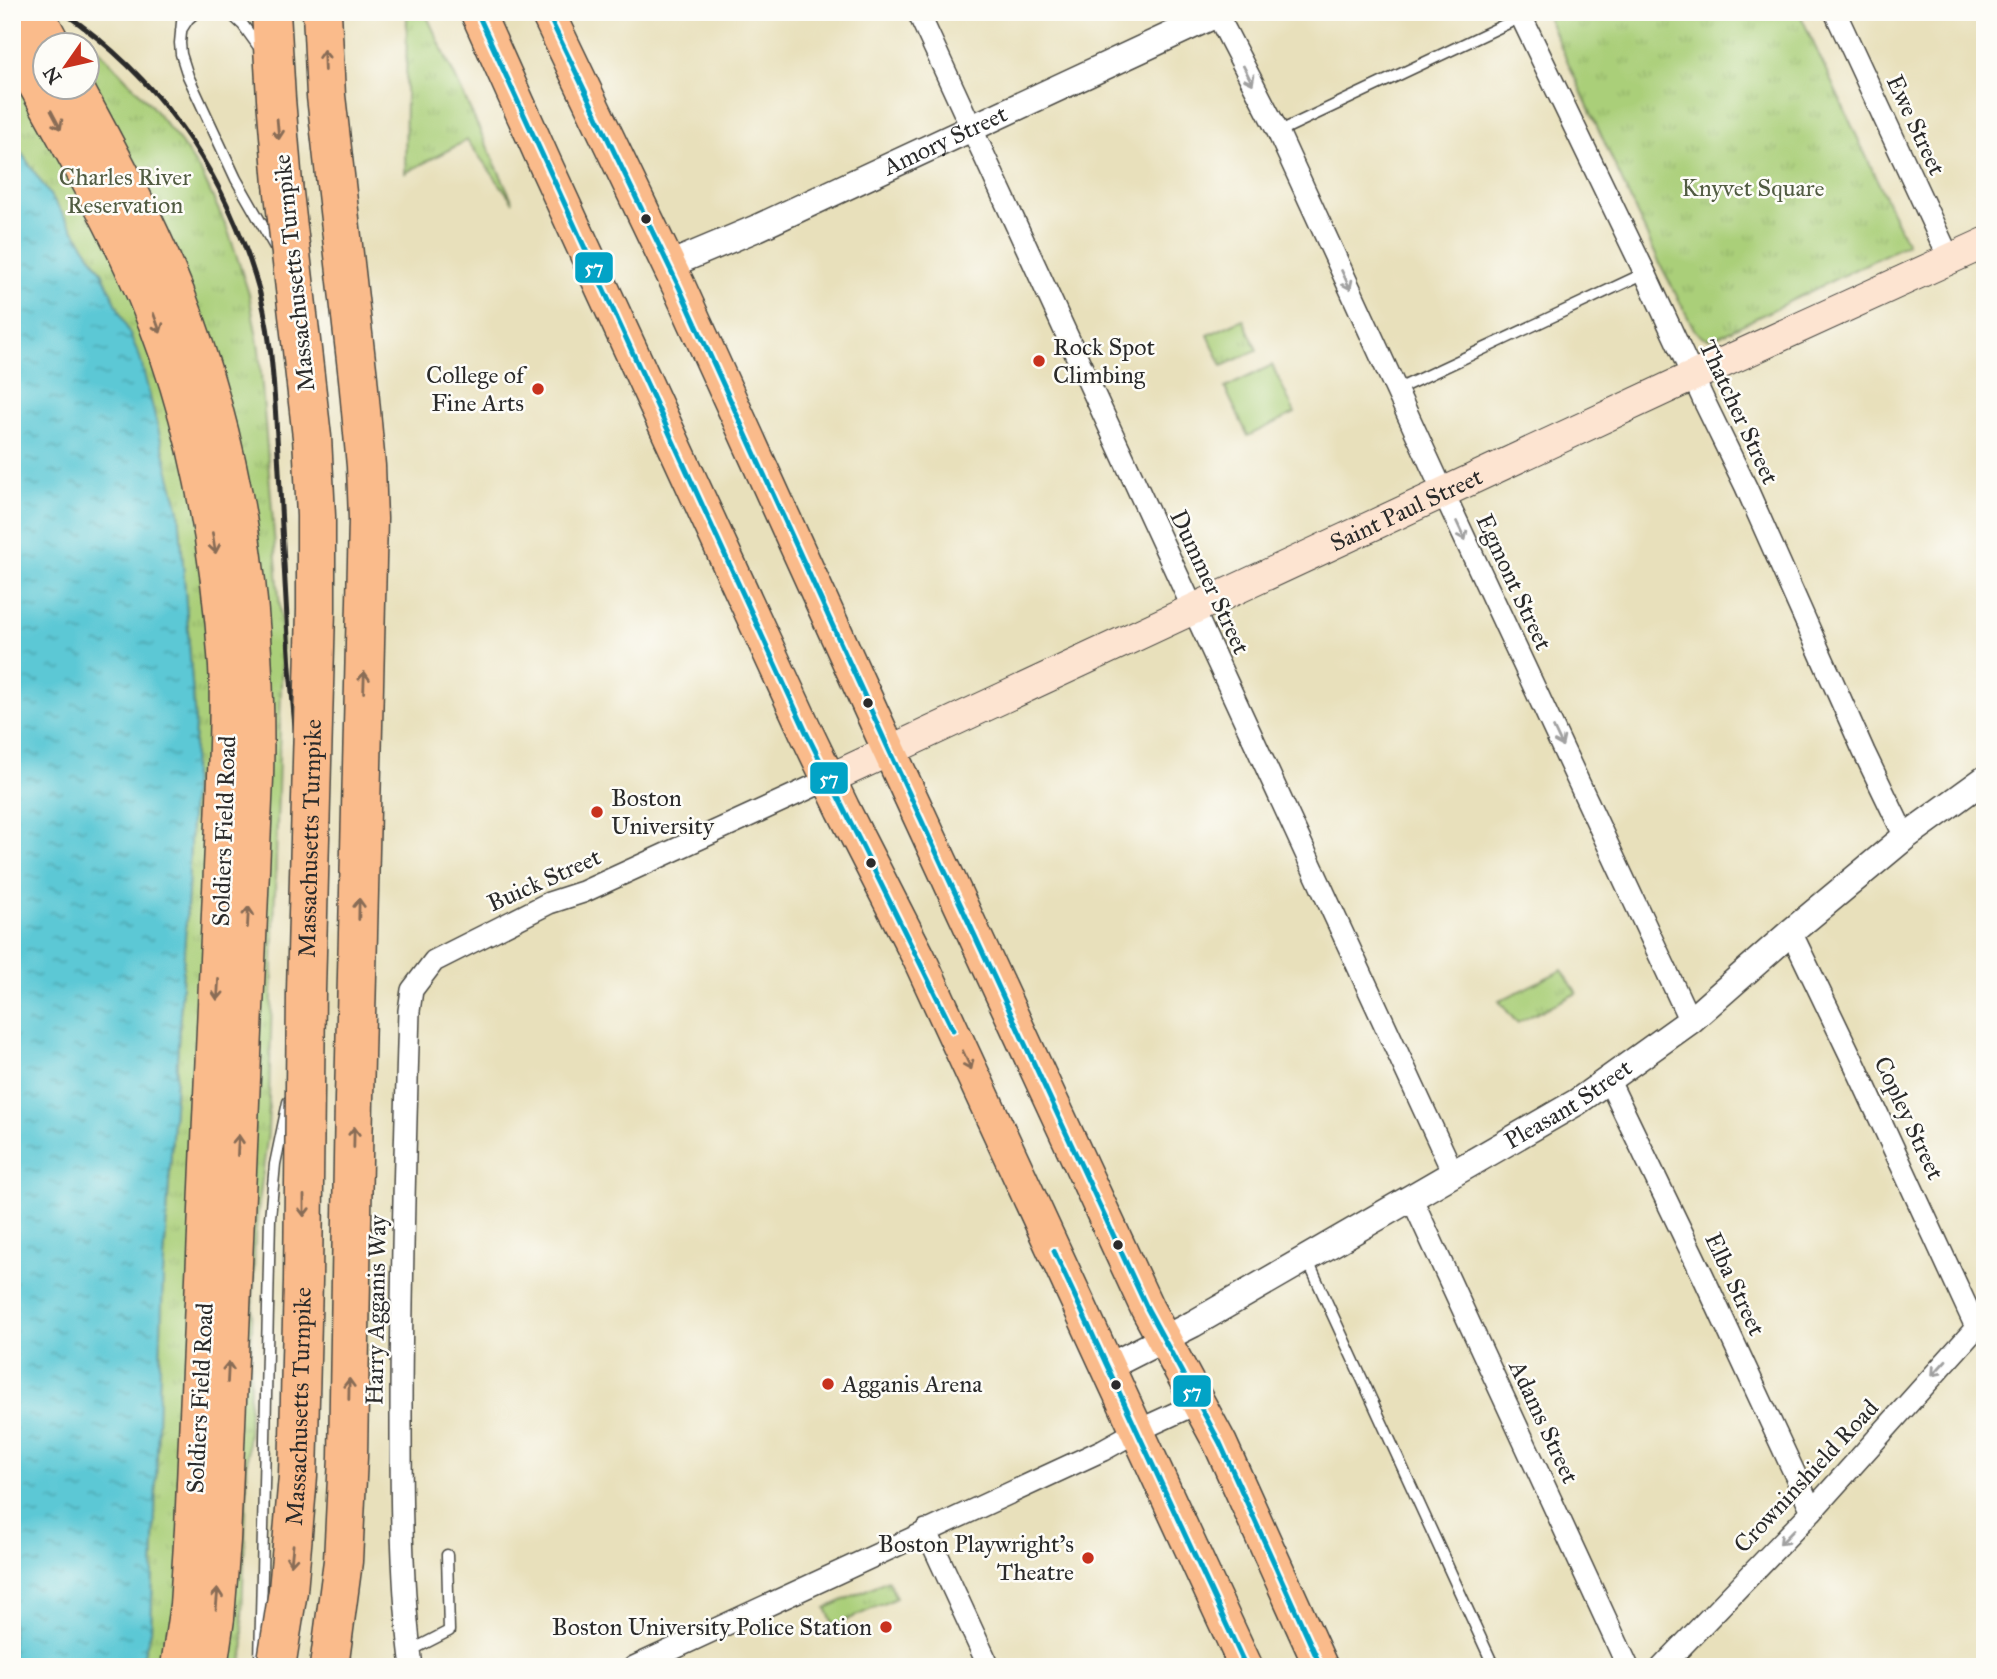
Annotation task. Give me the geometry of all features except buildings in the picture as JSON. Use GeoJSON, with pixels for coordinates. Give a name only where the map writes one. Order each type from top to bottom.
{"type":"FeatureCollection","features":[{"type":"Feature","properties":{"kind":"highway"},"geometry":{"type":"LineString","coordinates":[[34,12],[45,32]]}},
{"type":"Feature","properties":{"kind":"highway","name":"Massachusetts Turnpike"},"geometry":{"type":"LineString","coordinates":[[271,12],[284,184],[312,437],[316,516],[298,1476],[288,1591],[276,1667]]}},
{"type":"Feature","properties":{"kind":"highway","name":"Massachusetts Turnpike"},"geometry":{"type":"LineString","coordinates":[[322,12],[326,96],[357,365],[368,519],[348,1467],[343,1562],[328,1667]]}},
{"type":"Feature","properties":{"kind":"highway","name":"Soldiers Field Road"},"geometry":{"type":"LineString","coordinates":[[12,38],[112,223],[149,302],[182,397],[194,442],[211,518],[221,591],[228,668],[227,777],[194,1529],[189,1605],[180,1667]]}},
{"type":"Feature","properties":{"kind":"highway","name":"Soldiers Field Road"},"geometry":{"type":"LineString","coordinates":[[81,102],[159,256],[200,366],[220,436],[237,513],[251,625],[255,691],[254,792],[221,1540],[208,1667]]}},
{"type":"Feature","properties":{"kind":"main road"},"geometry":{"type":"LineString","coordinates":[[477,12],[829,779],[919,958],[1246,1667]]}},
{"type":"Feature","properties":{"kind":"main road"},"geometry":{"type":"LineString","coordinates":[[547,12],[668,265],[1147,1308],[1220,1443],[1321,1667]]}},
{"type":"Feature","properties":{"kind":"main road","name":"Saint Paul Street"},"geometry":{"type":"LineString","coordinates":[[829,779],[1985,243]]}},
{"type":"Feature","properties":{"kind":"street","name":"Dummer Street"},"geometry":{"type":"LineString","coordinates":[[918,12],[1454,1175]]}},
{"type":"Feature","properties":{"kind":"street","name":"Ewe Street"},"geometry":{"type":"LineString","coordinates":[[1835,12],[1950,260]]}},
{"type":"Feature","properties":{"kind":"street","name":"Amory Street"},"geometry":{"type":"LineString","coordinates":[[668,265],[757,228],[971,128],[1189,19],[1219,13]]}},
{"type":"Feature","properties":{"kind":"street","name":"Egmont Street"},"geometry":{"type":"LineString","coordinates":[[1219,13],[1278,132],[1690,1021]]}},
{"type":"Feature","properties":{"kind":"street","name":"Thatcher Street"},"geometry":{"type":"LineString","coordinates":[[1520,15],[1646,273],[1905,837]]}},
{"type":"Feature","properties":{"kind":"street","name":"Buick Street"},"geometry":{"type":"LineString","coordinates":[[434,961],[549,903],[583,892],[829,779]]}},
{"type":"Feature","properties":{"kind":"street","name":"Pleasant Street"},"geometry":{"type":"LineString","coordinates":[[1108,1367],[1164,1339],[1307,1259],[1454,1175],[1609,1081],[1690,1021],[1905,837],[1985,779]]}},
{"type":"Feature","properties":{"kind":"street","name":"Copley Street"},"geometry":{"type":"LineString","coordinates":[[1791,932],[1980,1322]]}},
{"type":"Feature","properties":{"kind":"street","name":"Harry Agganis Way"},"geometry":{"type":"LineString","coordinates":[[411,1659],[401,1470],[401,1339],[409,1011],[412,990],[434,961]]}},
{"type":"Feature","properties":{"kind":"street","name":"Elba Street"},"geometry":{"type":"LineString","coordinates":[[1609,1081],[1812,1511]]}},
{"type":"Feature","properties":{"kind":"street","name":"Adams Street"},"geometry":{"type":"LineString","coordinates":[[1412,1199],[1628,1667]]}},
{"type":"Feature","properties":{"kind":"street","name":"Crowninshield Road"},"geometry":{"type":"LineString","coordinates":[[1662,1667],[1812,1511],[1980,1322]]}},
{"type":"Feature","properties":{"kind":"street"},"geometry":{"type":"LineString","coordinates":[[634,1667],[1103,1450],[1199,1402]]}},
{"type":"Feature","properties":{"kind":"street"},"geometry":{"type":"LineString","coordinates":[[926,1530],[989,1667]]}},
{"type":"Feature","properties":{"kind":"lane"},"geometry":{"type":"LineString","coordinates":[[183,12],[181,54],[188,76],[236,179],[276,250],[282,264],[288,295],[302,425],[307,532],[303,810],[295,999]]}},
{"type":"Feature","properties":{"kind":"lane"},"geometry":{"type":"LineString","coordinates":[[180,32],[197,12]]}},
{"type":"Feature","properties":{"kind":"lane"},"geometry":{"type":"LineString","coordinates":[[229,12],[243,25],[260,48],[274,77]]}},
{"type":"Feature","properties":{"kind":"lane"},"geometry":{"type":"LineString","coordinates":[[1278,132],[1520,15]]}},
{"type":"Feature","properties":{"kind":"lane"},"geometry":{"type":"LineString","coordinates":[[1396,390],[1646,273]]}},
{"type":"Feature","properties":{"kind":"lane"},"geometry":{"type":"LineString","coordinates":[[260,1667],[270,1218],[275,1164],[289,1090]]}},
{"type":"Feature","properties":{"kind":"lane"},"geometry":{"type":"LineString","coordinates":[[1307,1259],[1494,1667]]}},
{"type":"Feature","properties":{"kind":"lane"},"geometry":{"type":"LineString","coordinates":[[411,1659],[449,1631],[447,1555]]}},
{"type":"Feature","properties":{"kind":"green space","name":"Charles River Reservation"},"geometry":{"type":"Polygon","coordinates":[[[12,12],[45,12],[69,32],[32,32],[32,102],[102,102],[102,53],[149,103],[181,143],[202,174],[227,228],[249,294],[259,349],[282,654],[268,1132],[255,1234],[242,1617],[244,1648],[241,1667],[140,1667],[151,1631],[163,1276],[188,892],[195,722],[179,511],[102,272],[12,139],[12,12]]]}},
{"type":"Feature","properties":{"kind":"green space"},"geometry":{"type":"Polygon","coordinates":[[[407,12],[425,12],[513,202],[467,140],[405,173],[407,12]]]}},
{"type":"Feature","properties":{"kind":"green space","name":"Knyvet Square"},"geometry":{"type":"Polygon","coordinates":[[[1545,12],[1799,12],[1907,244],[1715,338],[1701,336],[1694,329],[1658,260],[1545,12]]]}},
{"type":"Feature","properties":{"kind":"green space"},"geometry":{"type":"Polygon","coordinates":[[[1243,319],[1257,350],[1222,366],[1208,335],[1243,319]]]}},
{"type":"Feature","properties":{"kind":"green space"},"geometry":{"type":"Polygon","coordinates":[[[1272,365],[1295,413],[1248,436],[1225,388],[1272,365]]]}},
{"type":"Feature","properties":{"kind":"green space"},"geometry":{"type":"Polygon","coordinates":[[[1562,970],[1577,993],[1517,1023],[1499,1001],[1562,970]]]}},
{"type":"Feature","properties":{"kind":"green space"},"geometry":{"type":"Polygon","coordinates":[[[888,1580],[896,1598],[834,1626],[826,1608],[888,1580]]]}},
{"type":"Feature","properties":{"kind":"water"},"geometry":{"type":"Polygon","coordinates":[[[12,139],[102,272],[140,357],[179,511],[195,722],[188,892],[163,1276],[151,1631],[140,1667],[12,1667],[12,139]]]}},
{"type":"Feature","properties":{"kind":"railway"},"geometry":{"type":"LineString","coordinates":[[63,12],[128,65],[182,127],[224,197],[241,235],[266,319],[274,385],[288,638],[316,993],[305,1481]]}},
{"type":"Feature","properties":{"kind":"transit line","name":"57"},"geometry":{"type":"LineString","coordinates":[[477,12],[806,732],[953,1030]]}},
{"type":"Feature","properties":{"kind":"transit line","name":"57"},"geometry":{"type":"LineString","coordinates":[[547,12],[679,287],[1147,1308],[1220,1443],[1321,1667]]}},
{"type":"Feature","properties":{"kind":"transit line","name":"57"},"geometry":{"type":"LineString","coordinates":[[1054,1251],[1246,1667]]}},
{"type":"Feature","properties":{"kind":"place","name":"Rock Spot Climbing"},"geometry":{"type":"Point","coordinates":[1039,361]}},
{"type":"Feature","properties":{"kind":"place","name":"College of Fine Arts"},"geometry":{"type":"Point","coordinates":[538,389]}},
{"type":"Feature","properties":{"kind":"place","name":"Boston University"},"geometry":{"type":"Point","coordinates":[597,812]}},
{"type":"Feature","properties":{"kind":"place","name":"Agganis Arena"},"geometry":{"type":"Point","coordinates":[828,1384]}},
{"type":"Feature","properties":{"kind":"place","name":"Boston Playwright's Theatre"},"geometry":{"type":"Point","coordinates":[1088,1558]}},
{"type":"Feature","properties":{"kind":"place","name":"Boston University Police Station"},"geometry":{"type":"Point","coordinates":[886,1627]}}]}
